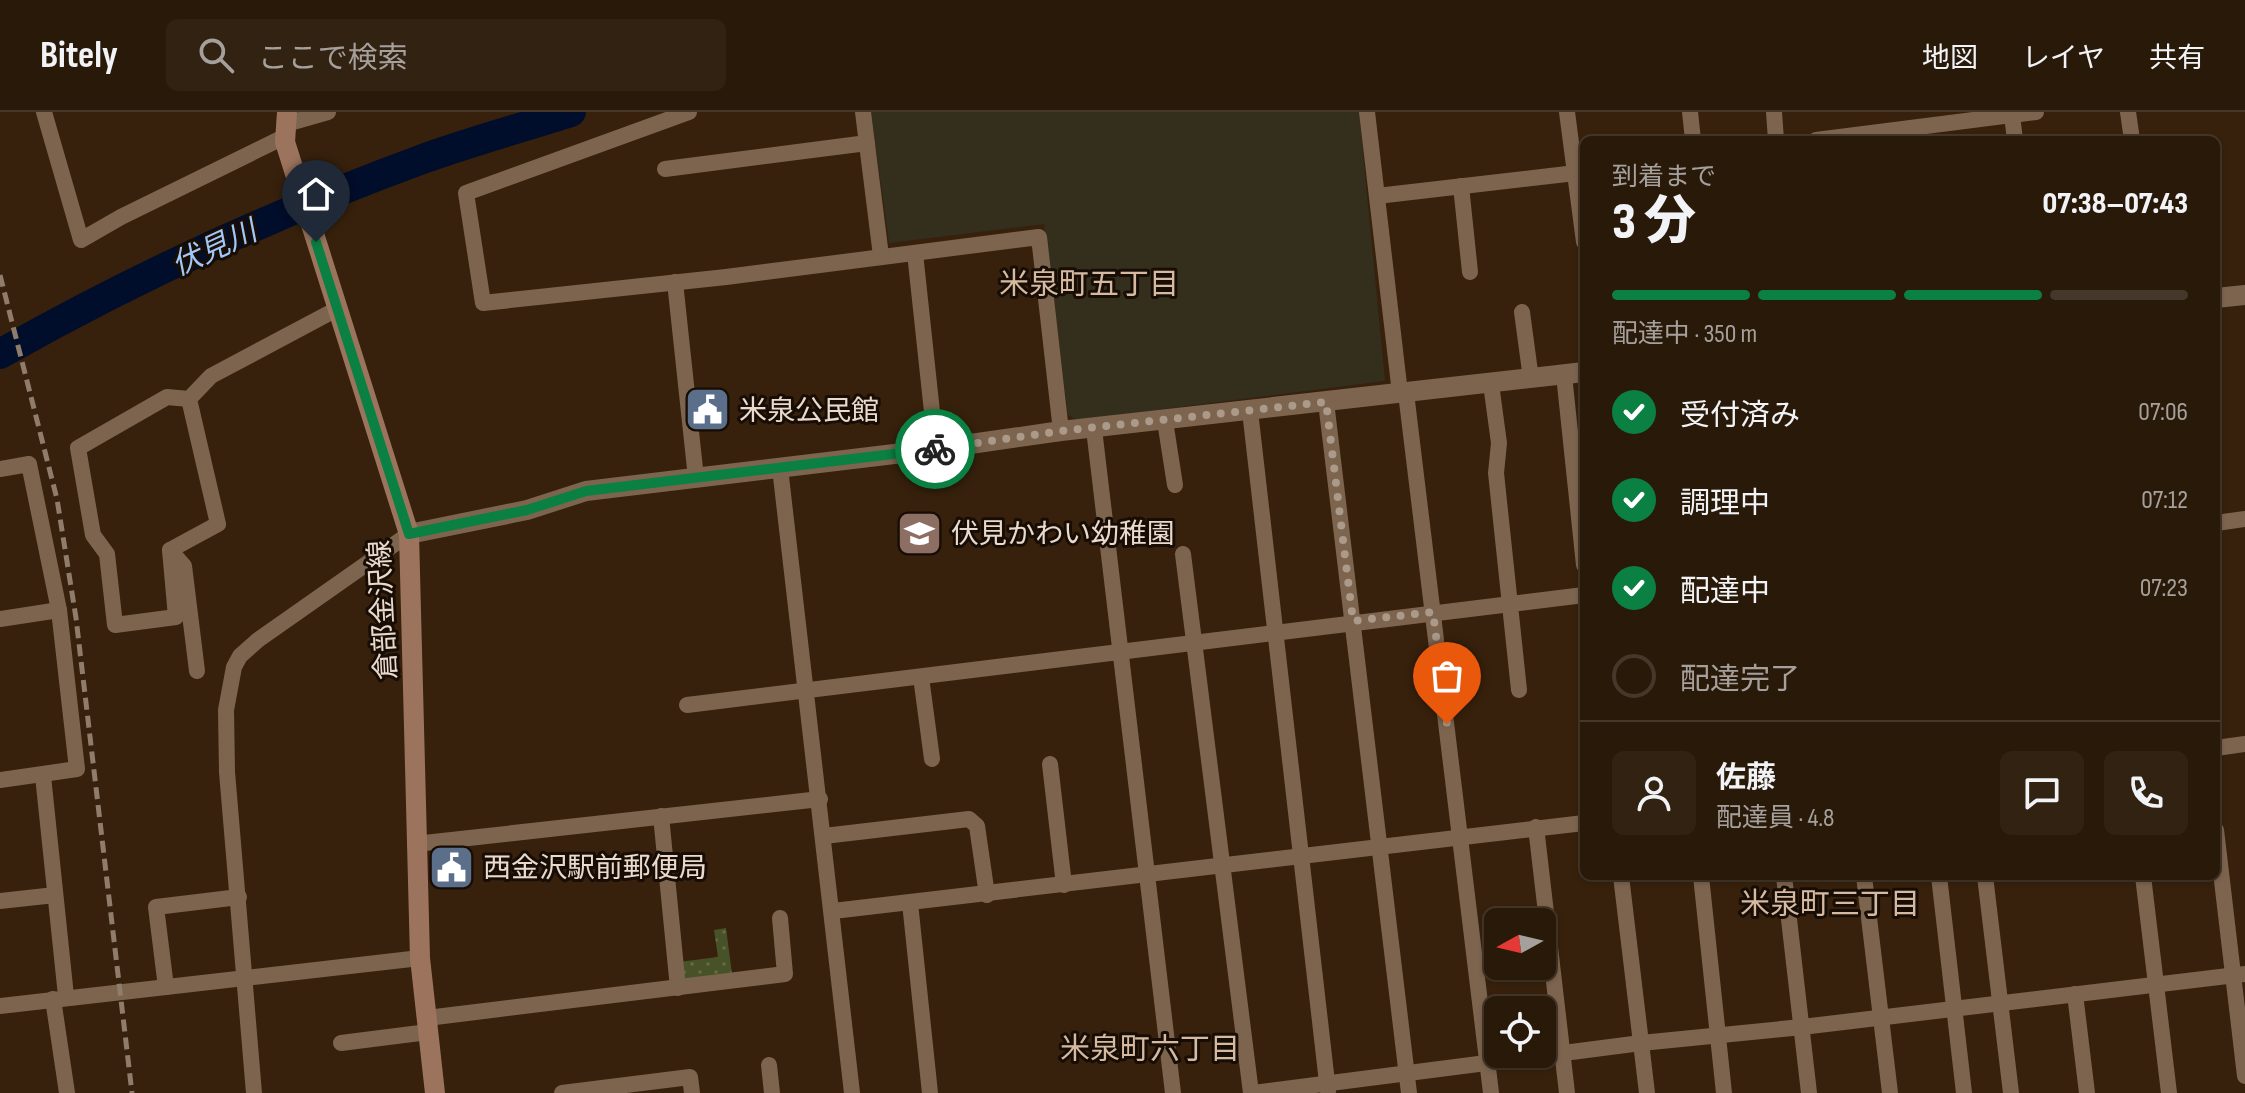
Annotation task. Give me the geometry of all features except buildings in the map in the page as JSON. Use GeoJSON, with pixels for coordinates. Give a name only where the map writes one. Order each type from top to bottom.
{"type":"FeatureCollection","features":[{"type":"Feature","properties":{"kind":"main road","name":"倉部金沢線"},"geometry":{"type":"LineString","coordinates":[[286,128],[316,242],[409,534],[420,958],[435,1093]]}},
{"type":"Feature","properties":{"kind":"street"},"geometry":{"type":"LineString","coordinates":[[44,112],[81,240],[286,128],[328,112]]}},
{"type":"Feature","properties":{"kind":"street"},"geometry":{"type":"LineString","coordinates":[[689,112],[466,193],[483,303],[1039,237],[1061,431]]}},
{"type":"Feature","properties":{"kind":"street"},"geometry":{"type":"LineString","coordinates":[[863,112],[881,256]]}},
{"type":"Feature","properties":{"kind":"street"},"geometry":{"type":"LineString","coordinates":[[1367,112],[1484,1029]]}},
{"type":"Feature","properties":{"kind":"street"},"geometry":{"type":"LineString","coordinates":[[1377,196],[1580,172],[1567,112]]}},
{"type":"Feature","properties":{"kind":"street"},"geometry":{"type":"LineString","coordinates":[[1690,112],[1693,136]]}},
{"type":"Feature","properties":{"kind":"street"},"geometry":{"type":"LineString","coordinates":[[1774,112],[1776,136]]}},
{"type":"Feature","properties":{"kind":"street"},"geometry":{"type":"LineString","coordinates":[[1873,136],[1935,132],[2036,112]]}},
{"type":"Feature","properties":{"kind":"street"},"geometry":{"type":"LineString","coordinates":[[2128,112],[2131,136]]}},
{"type":"Feature","properties":{"kind":"street"},"geometry":{"type":"LineString","coordinates":[[2012,115],[2015,136]]}},
{"type":"Feature","properties":{"kind":"street"},"geometry":{"type":"LineString","coordinates":[[665,169],[867,143]]}},
{"type":"Feature","properties":{"kind":"street"},"geometry":{"type":"LineString","coordinates":[[1461,186],[1470,272]]}},
{"type":"Feature","properties":{"kind":"street"},"geometry":{"type":"LineString","coordinates":[[915,253],[936,449]]}},
{"type":"Feature","properties":{"kind":"street"},"geometry":{"type":"LineString","coordinates":[[675,282],[696,478]]}},
{"type":"Feature","properties":{"kind":"street"},"geometry":{"type":"LineString","coordinates":[[2220,298],[2245,295]]}},
{"type":"Feature","properties":{"kind":"street"},"geometry":{"type":"LineString","coordinates":[[189,399],[211,376],[337,309]]}},
{"type":"Feature","properties":{"kind":"street"},"geometry":{"type":"LineString","coordinates":[[1522,312],[1531,379]]}},
{"type":"Feature","properties":{"kind":"street"},"geometry":{"type":"LineString","coordinates":[[254,1093],[226,740],[227,697],[234,667],[240,656],[288,616],[409,534],[527,510],[586,491],[1061,431],[1574,374],[1580,489]]}},
{"type":"Feature","properties":{"kind":"street"},"geometry":{"type":"LineString","coordinates":[[1491,384],[1519,690]]}},
{"type":"Feature","properties":{"kind":"street"},"geometry":{"type":"LineString","coordinates":[[170,550],[176,617],[115,625],[107,554],[93,535],[78,448],[167,397],[189,399]]}},
{"type":"Feature","properties":{"kind":"street"},"geometry":{"type":"LineString","coordinates":[[170,550],[218,524],[189,399]]}},
{"type":"Feature","properties":{"kind":"street"},"geometry":{"type":"LineString","coordinates":[[1326,402],[1409,1093]]}},
{"type":"Feature","properties":{"kind":"street"},"geometry":{"type":"LineString","coordinates":[[1250,411],[1328,1088]]}},
{"type":"Feature","properties":{"kind":"street"},"geometry":{"type":"LineString","coordinates":[[1165,421],[1175,485]]}},
{"type":"Feature","properties":{"kind":"street"},"geometry":{"type":"LineString","coordinates":[[1094,429],[1173,1093]]}},
{"type":"Feature","properties":{"kind":"street"},"geometry":{"type":"LineString","coordinates":[[0,469],[29,464],[59,610],[77,769],[0,780]]}},
{"type":"Feature","properties":{"kind":"street"},"geometry":{"type":"LineString","coordinates":[[780,468],[852,1093]]}},
{"type":"Feature","properties":{"kind":"street"},"geometry":{"type":"LineString","coordinates":[[2220,522],[2245,519]]}},
{"type":"Feature","properties":{"kind":"street"},"geometry":{"type":"LineString","coordinates":[[170,550],[184,566],[197,671]]}},
{"type":"Feature","properties":{"kind":"street"},"geometry":{"type":"LineString","coordinates":[[1183,554],[1252,1093],[1328,1088],[1484,1063]]}},
{"type":"Feature","properties":{"kind":"street"},"geometry":{"type":"LineString","coordinates":[[687,705],[1580,595]]}},
{"type":"Feature","properties":{"kind":"street"},"geometry":{"type":"LineString","coordinates":[[0,619],[59,610]]}},
{"type":"Feature","properties":{"kind":"street"},"geometry":{"type":"LineString","coordinates":[[921,677],[932,759]]}},
{"type":"Feature","properties":{"kind":"street"},"geometry":{"type":"LineString","coordinates":[[2220,747],[2245,744]]}},
{"type":"Feature","properties":{"kind":"street"},"geometry":{"type":"LineString","coordinates":[[1050,764],[1064,885]]}},
{"type":"Feature","properties":{"kind":"street"},"geometry":{"type":"LineString","coordinates":[[43,776],[55,895],[67,1093]]}},
{"type":"Feature","properties":{"kind":"street"},"geometry":{"type":"LineString","coordinates":[[415,844],[820,799]]}},
{"type":"Feature","properties":{"kind":"street"},"geometry":{"type":"LineString","coordinates":[[661,816],[678,988]]}},
{"type":"Feature","properties":{"kind":"street"},"geometry":{"type":"LineString","coordinates":[[824,836],[969,819],[977,826],[987,895]]}},
{"type":"Feature","properties":{"kind":"street"},"geometry":{"type":"LineString","coordinates":[[833,911],[1580,823]]}},
{"type":"Feature","properties":{"kind":"street"},"geometry":{"type":"LineString","coordinates":[[1536,827],[1567,1093]]}},
{"type":"Feature","properties":{"kind":"street"},"geometry":{"type":"LineString","coordinates":[[2220,855],[2239,974],[2245,1076]]}},
{"type":"Feature","properties":{"kind":"street"},"geometry":{"type":"LineString","coordinates":[[1621,880],[1647,1093]]}},
{"type":"Feature","properties":{"kind":"street"},"geometry":{"type":"LineString","coordinates":[[1701,880],[1724,1093]]}},
{"type":"Feature","properties":{"kind":"street"},"geometry":{"type":"LineString","coordinates":[[1784,880],[1809,1093]]}},
{"type":"Feature","properties":{"kind":"street"},"geometry":{"type":"LineString","coordinates":[[1864,880],[1890,1093]]}},
{"type":"Feature","properties":{"kind":"street"},"geometry":{"type":"LineString","coordinates":[[1939,880],[1964,1093]]}},
{"type":"Feature","properties":{"kind":"street"},"geometry":{"type":"LineString","coordinates":[[1986,880],[2011,1093]]}},
{"type":"Feature","properties":{"kind":"street"},"geometry":{"type":"LineString","coordinates":[[2143,880],[2169,1093]]}},
{"type":"Feature","properties":{"kind":"street"},"geometry":{"type":"LineString","coordinates":[[0,901],[55,895]]}},
{"type":"Feature","properties":{"kind":"street"},"geometry":{"type":"LineString","coordinates":[[166,987],[156,907],[239,897]]}},
{"type":"Feature","properties":{"kind":"street"},"geometry":{"type":"LineString","coordinates":[[910,903],[930,1093]]}},
{"type":"Feature","properties":{"kind":"street"},"geometry":{"type":"LineString","coordinates":[[341,1043],[428,1025],[785,974],[780,918]]}},
{"type":"Feature","properties":{"kind":"street"},"geometry":{"type":"LineString","coordinates":[[0,1006],[420,958]]}},
{"type":"Feature","properties":{"kind":"street"},"geometry":{"type":"LineString","coordinates":[[1556,1056],[2239,974]]}},
{"type":"Feature","properties":{"kind":"street"},"geometry":{"type":"LineString","coordinates":[[2075,994],[2087,1093]]}},
{"type":"Feature","properties":{"kind":"street"},"geometry":{"type":"LineString","coordinates":[[769,1065],[772,1093]]}},
{"type":"Feature","properties":{"kind":"street"},"geometry":{"type":"LineString","coordinates":[[1489,1068],[1491,1093]]}},
{"type":"Feature","properties":{"kind":"street"},"geometry":{"type":"LineString","coordinates":[[562,1093],[690,1077],[692,1093]]}},
{"type":"Feature","properties":{"kind":"shaded area"},"geometry":{"type":"Polygon","coordinates":[[[871,112],[1359,112],[1385,381],[1077,420],[1068,415],[1044,224],[889,243],[871,112]]]}},
{"type":"Feature","properties":{"kind":"green space"},"geometry":{"type":"Polygon","coordinates":[[[726,928],[732,974],[688,980],[681,975],[679,962],[718,957],[714,930],[726,928]]]}},
{"type":"Feature","properties":{"kind":"waterway","name":"伏見川"},"geometry":{"type":"LineString","coordinates":[[0,354],[154,273],[312,202],[439,153],[571,112]]}},
{"type":"Feature","properties":{"kind":"railway"},"geometry":{"type":"LineString","coordinates":[[0,275],[57,499],[76,618],[132,1093]]}},
{"type":"Feature","properties":{"kind":"way so far"},"geometry":{"type":"LineString","coordinates":[[935,449],[1061,431],[1326,402],[1353,621],[1433,612],[1447,724]]}},
{"type":"Feature","properties":{"kind":"place","name":"米泉公民館"},"geometry":{"type":"Point","coordinates":[708,410]}},
{"type":"Feature","properties":{"kind":"place","name":"伏見かわい幼稚園"},"geometry":{"type":"Point","coordinates":[920,533]}},
{"type":"Feature","properties":{"kind":"place","name":"西金沢駅前郵便局"},"geometry":{"type":"Point","coordinates":[452,867]}},
{"type":"Feature","properties":{"kind":"district","name":"米泉町五丁目"},"geometry":{"type":"Point","coordinates":[1089,284]}},
{"type":"Feature","properties":{"kind":"district","name":"米泉町三丁目"},"geometry":{"type":"Point","coordinates":[1830,904]}},
{"type":"Feature","properties":{"kind":"district","name":"米泉町六丁目"},"geometry":{"type":"Point","coordinates":[1150,1049]}},
{"type":"Feature","properties":{"kind":"route"},"geometry":{"type":"LineString","coordinates":[[316,242],[409,534],[527,510],[586,491],[935,449]]}}]}
